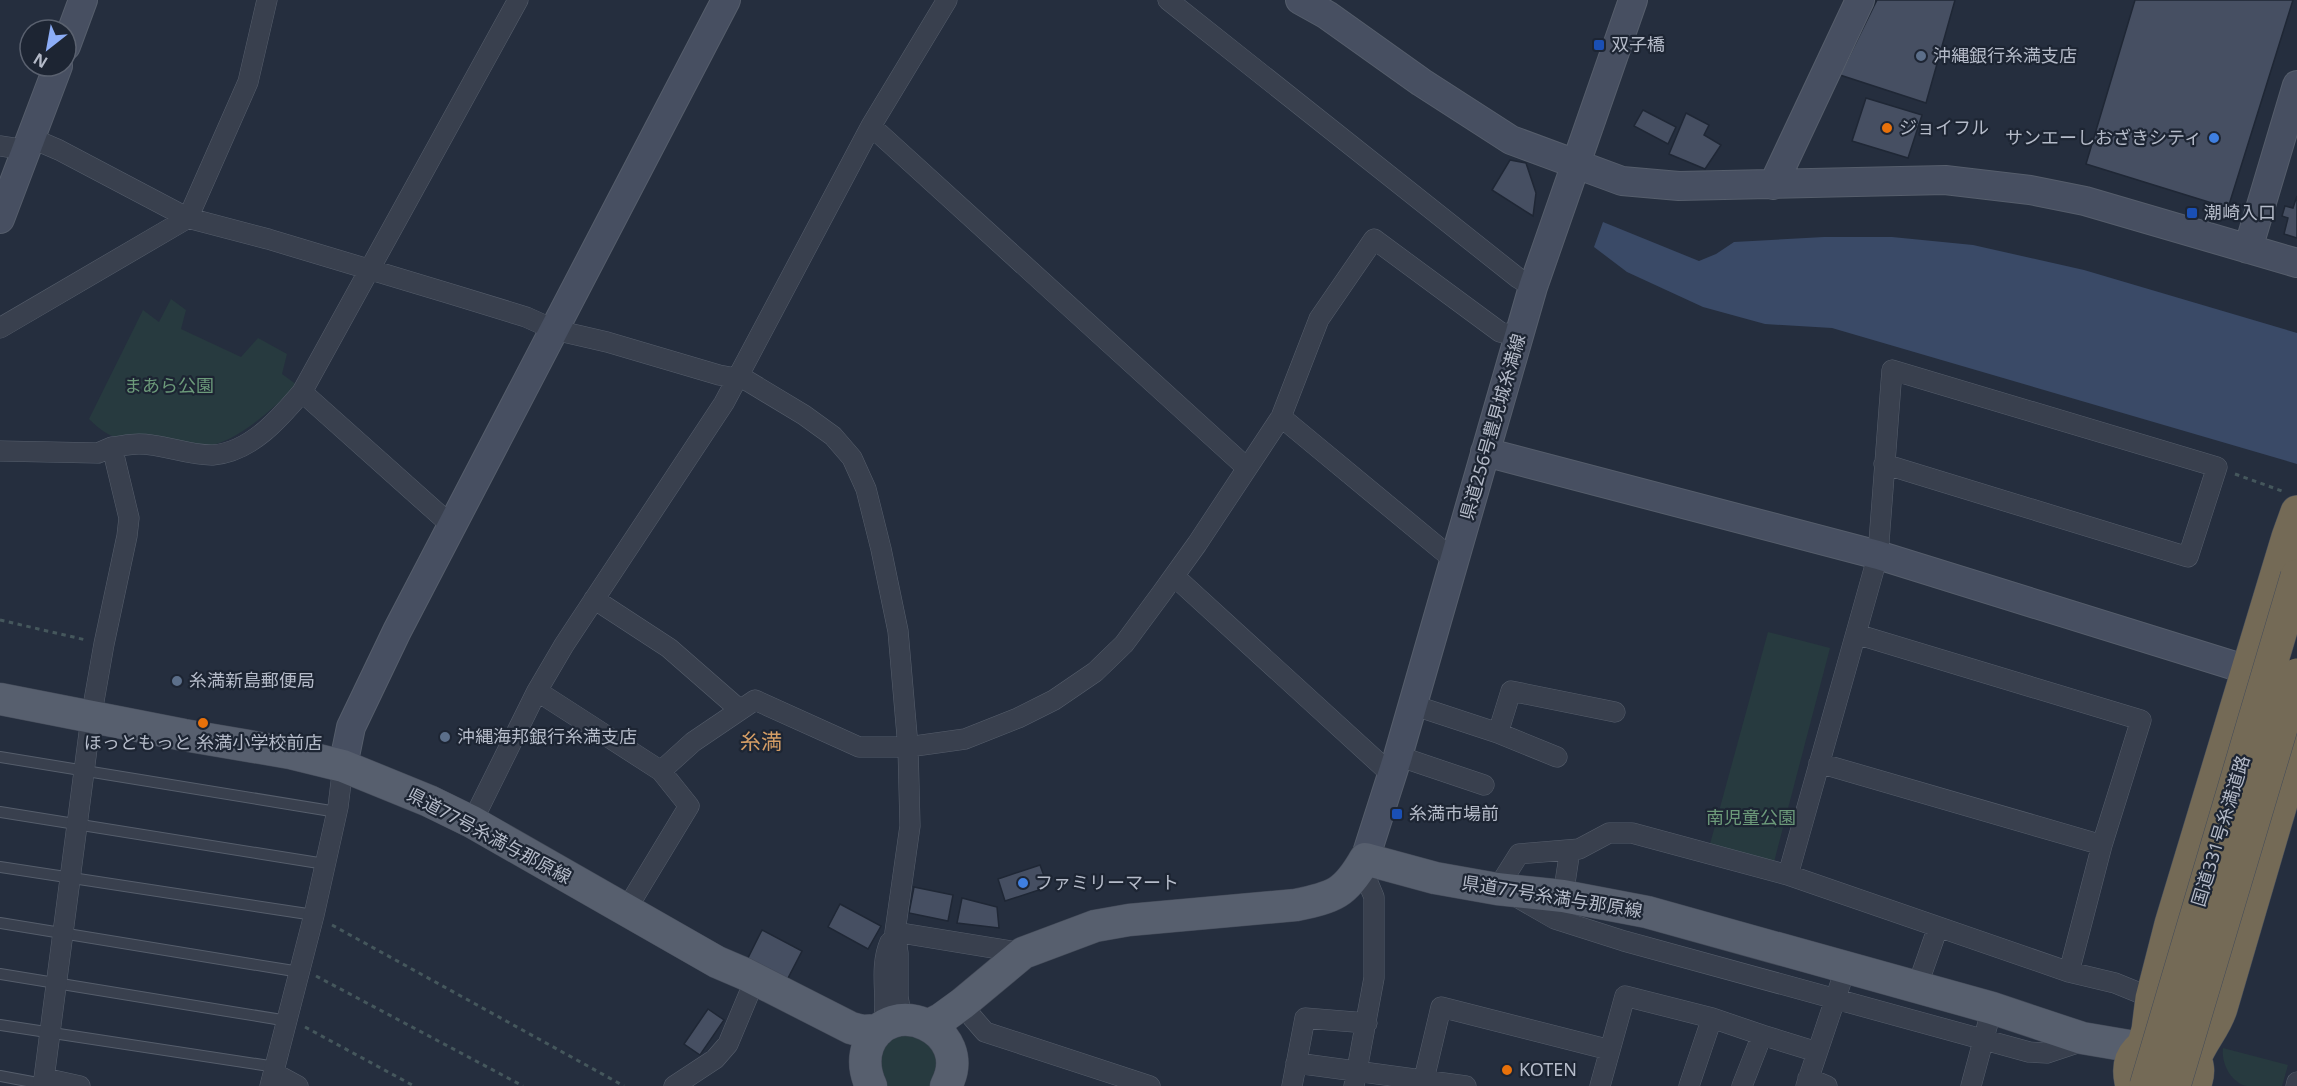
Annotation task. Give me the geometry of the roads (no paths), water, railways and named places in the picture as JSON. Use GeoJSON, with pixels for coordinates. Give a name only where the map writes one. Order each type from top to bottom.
{"type":"FeatureCollection","features":[{"type":"Feature","properties":{"kind":"highway"},"geometry":{"type":"LineString","coordinates":[[2136,1083],[2132,1060],[2142,1047],[2148,1030],[2152,998],[2171,924],[2288,537],[2292,502]]}},
{"type":"Feature","properties":{"kind":"highway","name":"国道331号糸満道路"},"geometry":{"type":"LineString","coordinates":[[2136,1083],[2297,576]]}},
{"type":"Feature","properties":{"kind":"highway","name":"国道331号糸満道路"},"geometry":{"type":"LineString","coordinates":[[2194,1078],[2297,675]]}},
{"type":"Feature","properties":{"kind":"highway"},"geometry":{"type":"LineString","coordinates":[[2194,1078],[2198,1048],[2213,1027],[2221,1008],[2297,749]]}},
{"type":"Feature","properties":{"kind":"highway"},"geometry":{"type":"LineString","coordinates":[[2142,1047],[2152,1042],[2172,1041],[2189,1053],[2194,1078]]}},
{"type":"Feature","properties":{"kind":"main road","name":"県道77号糸満与那原線"},"geometry":{"type":"LineString","coordinates":[[0,699],[91,718],[290,753],[343,766],[420,797],[471,822],[717,962],[746,974],[841,1024],[926,1049]]}},
{"type":"Feature","properties":{"kind":"main road","name":"県道77号糸満与那原線"},"geometry":{"type":"LineString","coordinates":[[1363,862],[1502,890],[1563,896],[1647,912],[1992,1008],[2082,1038],[2142,1047]]}},
{"type":"Feature","properties":{"kind":"main road"},"geometry":{"type":"LineString","coordinates":[[926,1049],[941,1019],[1023,953],[1095,926],[1129,920],[1296,905],[1317,901],[1335,894],[1352,882],[1363,862]]}},
{"type":"Feature","properties":{"kind":"main road"},"geometry":{"type":"LineString","coordinates":[[868,1076],[865,1054],[870,1043],[926,1049],[964,1024],[1072,935]]}},
{"type":"Feature","properties":{"kind":"main road","name":"県道77号糸満与那原線"},"geometry":{"type":"LineString","coordinates":[[717,962],[751,989],[854,1054],[868,1076]]}},
{"type":"Feature","properties":{"kind":"main road","name":"県道77号糸満与那原線"},"geometry":{"type":"LineString","coordinates":[[2042,1026],[2098,1055],[2136,1083]]}},
{"type":"Feature","properties":{"kind":"street"},"geometry":{"type":"LineString","coordinates":[[76,18],[83,0]]}},
{"type":"Feature","properties":{"kind":"street"},"geometry":{"type":"LineString","coordinates":[[0,328],[188,218],[248,82],[267,0]]}},
{"type":"Feature","properties":{"kind":"street"},"geometry":{"type":"LineString","coordinates":[[0,452],[98,453],[112,447],[140,444],[213,454],[228,451],[251,441],[270,428],[303,392],[519,0]]}},
{"type":"Feature","properties":{"kind":"street"},"geometry":{"type":"LineString","coordinates":[[298,1086],[273,1076],[314,915],[337,812],[348,738],[356,717],[452,526],[726,0]]}},
{"type":"Feature","properties":{"kind":"street"},"geometry":{"type":"LineString","coordinates":[[471,822],[537,691],[594,598],[724,403],[871,126],[947,0]]}},
{"type":"Feature","properties":{"kind":"street"},"geometry":{"type":"LineString","coordinates":[[1168,0],[1518,278],[1533,287]]}},
{"type":"Feature","properties":{"kind":"street"},"geometry":{"type":"LineString","coordinates":[[1301,0],[1327,15],[1421,82],[1511,140],[1622,181],[1679,186],[1945,180],[2030,190],[2085,201],[2297,263]]}},
{"type":"Feature","properties":{"kind":"street","name":"県道256号豊見城糸満線"},"geometry":{"type":"LineString","coordinates":[[1363,862],[1395,766],[1533,287],[1633,0]]}},
{"type":"Feature","properties":{"kind":"street"},"geometry":{"type":"LineString","coordinates":[[1773,185],[1860,0]]}},
{"type":"Feature","properties":{"kind":"street"},"geometry":{"type":"LineString","coordinates":[[0,219],[19,145],[52,78]]}},
{"type":"Feature","properties":{"kind":"street"},"geometry":{"type":"LineString","coordinates":[[2248,249],[2297,85]]}},
{"type":"Feature","properties":{"kind":"street"},"geometry":{"type":"LineString","coordinates":[[871,126],[1247,468]]}},
{"type":"Feature","properties":{"kind":"street"},"geometry":{"type":"LineString","coordinates":[[19,145],[59,150],[188,218],[370,270],[526,318],[555,330],[607,342],[756,384],[827,432],[843,447],[858,470],[872,509],[898,631],[908,747],[910,826],[895,932],[884,962],[886,1011],[926,1049]]}},
{"type":"Feature","properties":{"kind":"street"},"geometry":{"type":"LineString","coordinates":[[661,771],[693,742],[755,700],[859,747],[908,747],[964,739],[1018,718],[1054,700],[1095,672],[1124,644],[1174,576],[1281,417],[1319,320],[1374,239],[1500,332],[1518,336]]}},
{"type":"Feature","properties":{"kind":"street"},"geometry":{"type":"LineString","coordinates":[[1788,875],[1878,555],[1884,464],[1892,370],[2217,467],[2188,557],[1884,464]]}},
{"type":"Feature","properties":{"kind":"street"},"geometry":{"type":"LineString","coordinates":[[303,392],[452,526]]}},
{"type":"Feature","properties":{"kind":"street"},"geometry":{"type":"LineString","coordinates":[[1281,417],[1455,561]]}},
{"type":"Feature","properties":{"kind":"street"},"geometry":{"type":"LineString","coordinates":[[80,1086],[44,1082],[91,718],[129,518],[112,447]]}},
{"type":"Feature","properties":{"kind":"street"},"geometry":{"type":"LineString","coordinates":[[1485,452],[1878,555],[2247,670]]}},
{"type":"Feature","properties":{"kind":"street"},"geometry":{"type":"LineString","coordinates":[[1174,576],[1395,766],[1484,785]]}},
{"type":"Feature","properties":{"kind":"street"},"geometry":{"type":"LineString","coordinates":[[594,598],[669,648],[740,710]]}},
{"type":"Feature","properties":{"kind":"street"},"geometry":{"type":"LineString","coordinates":[[1856,634],[2141,720],[2102,845],[2069,972]]}},
{"type":"Feature","properties":{"kind":"street"},"geometry":{"type":"LineString","coordinates":[[537,691],[661,771],[689,806],[626,910]]}},
{"type":"Feature","properties":{"kind":"street"},"geometry":{"type":"LineString","coordinates":[[1498,733],[1511,691],[1615,712]]}},
{"type":"Feature","properties":{"kind":"street"},"geometry":{"type":"LineString","coordinates":[[1413,705],[1498,733],[1557,757]]}},
{"type":"Feature","properties":{"kind":"street"},"geometry":{"type":"LineString","coordinates":[[1819,763],[2102,845]]}},
{"type":"Feature","properties":{"kind":"street"},"geometry":{"type":"LineString","coordinates":[[2077,1043],[2046,1053],[2029,1052],[1624,941],[1556,919],[1502,890],[1519,854],[1579,849],[1609,833],[1632,833],[1788,875],[2069,972],[2108,981],[2152,998]]}},
{"type":"Feature","properties":{"kind":"street"},"geometry":{"type":"LineString","coordinates":[[1563,896],[1570,850]]}},
{"type":"Feature","properties":{"kind":"street"},"geometry":{"type":"LineString","coordinates":[[1356,1078],[1374,978],[1374,897],[1363,862]]}},
{"type":"Feature","properties":{"kind":"street"},"geometry":{"type":"LineString","coordinates":[[1917,987],[1938,927]]}},
{"type":"Feature","properties":{"kind":"street"},"geometry":{"type":"LineString","coordinates":[[895,932],[1023,953]]}},
{"type":"Feature","properties":{"kind":"street"},"geometry":{"type":"LineString","coordinates":[[1827,1086],[1807,1082],[1846,967]]}},
{"type":"Feature","properties":{"kind":"street"},"geometry":{"type":"LineString","coordinates":[[674,1086],[715,1059],[728,1044],[751,989]]}},
{"type":"Feature","properties":{"kind":"street"},"geometry":{"type":"LineString","coordinates":[[1600,1086],[1625,996],[1712,1018],[1817,1052]]}},
{"type":"Feature","properties":{"kind":"street"},"geometry":{"type":"LineString","coordinates":[[1424,1079],[1441,1006],[1610,1050]]}},
{"type":"Feature","properties":{"kind":"street"},"geometry":{"type":"LineString","coordinates":[[1971,1086],[1992,1008]]}},
{"type":"Feature","properties":{"kind":"street"},"geometry":{"type":"LineString","coordinates":[[972,1017],[985,1032],[1150,1086]]}},
{"type":"Feature","properties":{"kind":"street"},"geometry":{"type":"LineString","coordinates":[[1292,1086],[1305,1018],[1367,1023]]}},
{"type":"Feature","properties":{"kind":"street"},"geometry":{"type":"LineString","coordinates":[[1689,1086],[1712,1018]]}},
{"type":"Feature","properties":{"kind":"street"},"geometry":{"type":"LineString","coordinates":[[1742,1086],[1762,1035]]}},
{"type":"Feature","properties":{"kind":"street"},"geometry":{"type":"LineString","coordinates":[[1296,1063],[1356,1078],[1424,1079],[1466,1086]]}},
{"type":"Feature","properties":{"kind":"lane"},"geometry":{"type":"LineString","coordinates":[[0,758],[337,812]]}},
{"type":"Feature","properties":{"kind":"lane"},"geometry":{"type":"LineString","coordinates":[[0,812],[325,864]]}},
{"type":"Feature","properties":{"kind":"lane"},"geometry":{"type":"LineString","coordinates":[[0,867],[314,915]]}},
{"type":"Feature","properties":{"kind":"lane"},"geometry":{"type":"LineString","coordinates":[[0,923],[300,972]]}},
{"type":"Feature","properties":{"kind":"lane"},"geometry":{"type":"LineString","coordinates":[[0,974],[288,1021]]}},
{"type":"Feature","properties":{"kind":"lane"},"geometry":{"type":"LineString","coordinates":[[0,1025],[50,1032],[273,1076]]}},
{"type":"Feature","properties":{"kind":"lane"},"geometry":{"type":"LineString","coordinates":[[0,1076],[44,1082]]}},
{"type":"Feature","properties":{"kind":"water"},"geometry":{"type":"Polygon","coordinates":[[[1603,222],[1699,261],[1716,254],[1734,242],[1824,237],[1892,237],[1973,245],[2084,270],[2297,333],[2297,464],[1832,328],[1765,324],[1703,307],[1627,272],[1594,247],[1603,222]]]}},
{"type":"Feature","properties":{"kind":"place","name":"双子橋"},"geometry":{"type":"Point","coordinates":[1599,45]}},
{"type":"Feature","properties":{"kind":"place","name":"沖縄銀行糸満支店"},"geometry":{"type":"Point","coordinates":[1921,56]}},
{"type":"Feature","properties":{"kind":"place","name":"ジョイフル"},"geometry":{"type":"Point","coordinates":[1887,128]}},
{"type":"Feature","properties":{"kind":"place","name":"サンエーしおざきシティ"},"geometry":{"type":"Point","coordinates":[2214,138]}},
{"type":"Feature","properties":{"kind":"place","name":"潮崎入口"},"geometry":{"type":"Point","coordinates":[2192,213]}},
{"type":"Feature","properties":{"kind":"place","name":"糸満新島郵便局"},"geometry":{"type":"Point","coordinates":[177,681]}},
{"type":"Feature","properties":{"kind":"place","name":"ほっともっと 糸満小学校前店"},"geometry":{"type":"Point","coordinates":[203,723]}},
{"type":"Feature","properties":{"kind":"place","name":"沖縄海邦銀行糸満支店"},"geometry":{"type":"Point","coordinates":[445,737]}},
{"type":"Feature","properties":{"kind":"place","name":"糸満市場前"},"geometry":{"type":"Point","coordinates":[1397,814]}},
{"type":"Feature","properties":{"kind":"place","name":"ファミリーマート"},"geometry":{"type":"Point","coordinates":[1023,883]}},
{"type":"Feature","properties":{"kind":"place","name":"KOTEN"},"geometry":{"type":"Point","coordinates":[1507,1070]}},
{"type":"Feature","properties":{"kind":"district","name":"糸満"},"geometry":{"type":"Point","coordinates":[761,742]}},
{"type":"Feature","properties":{"kind":"park label","name":"まあら公園"},"geometry":{"type":"Point","coordinates":[169,386]}},
{"type":"Feature","properties":{"kind":"park label","name":"南児童公園"},"geometry":{"type":"Point","coordinates":[1751,818]}}]}
